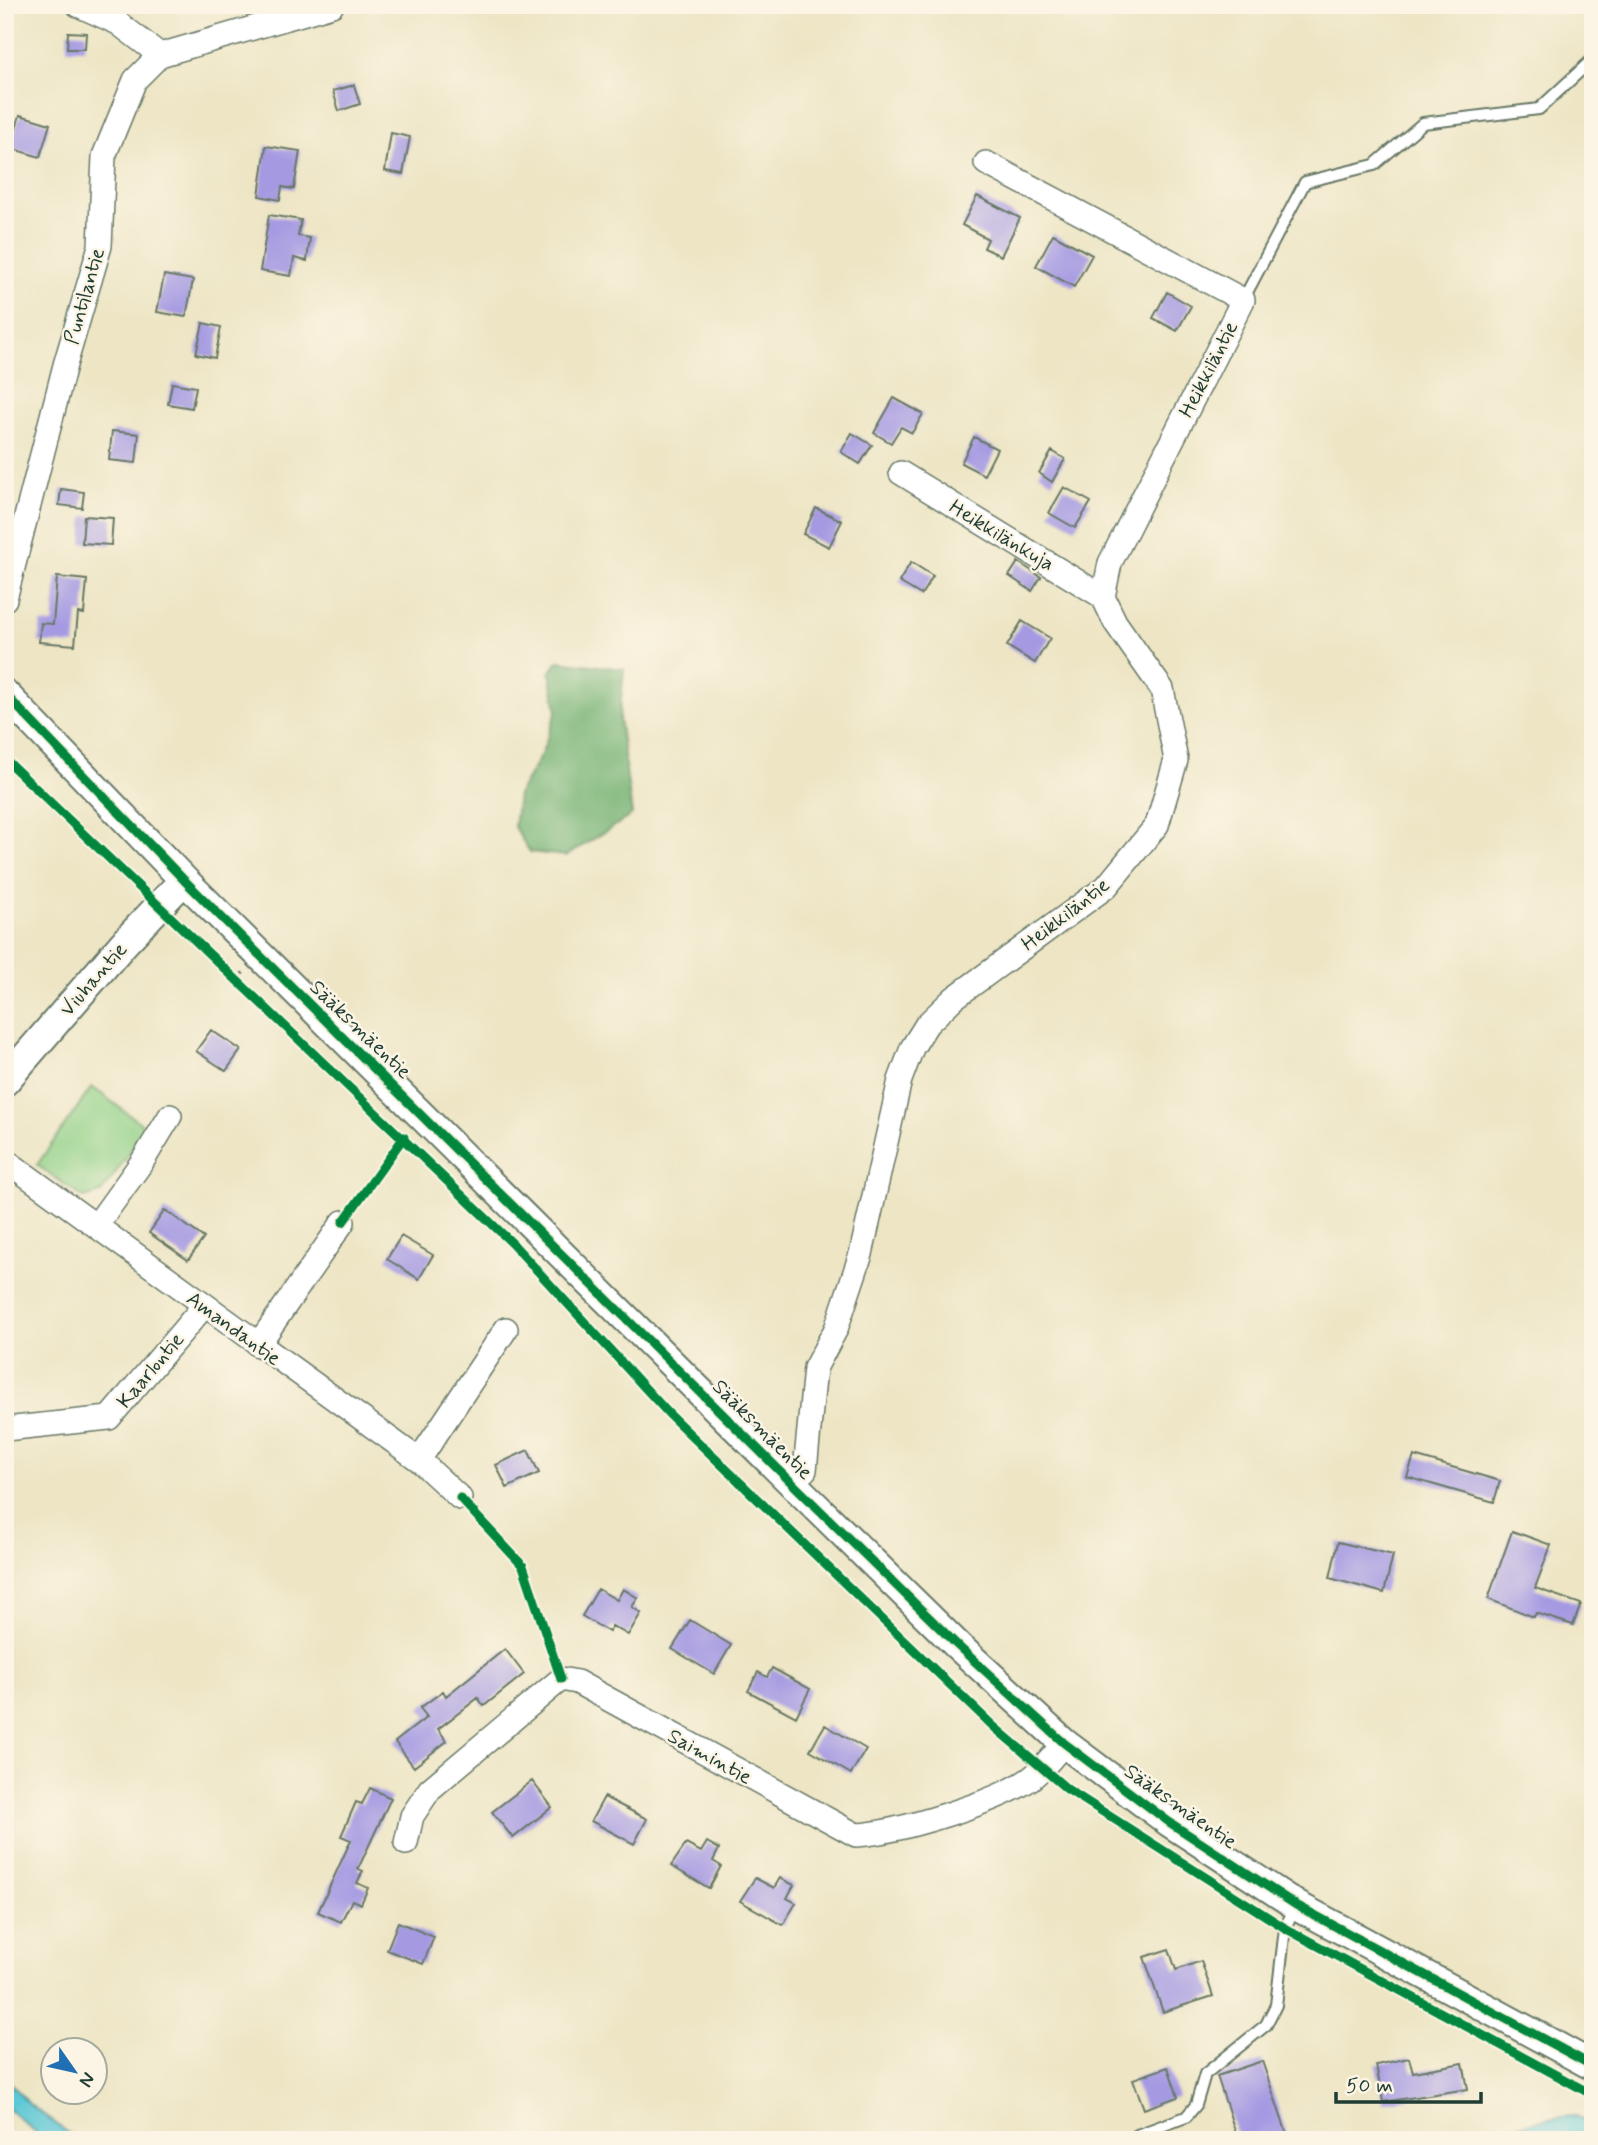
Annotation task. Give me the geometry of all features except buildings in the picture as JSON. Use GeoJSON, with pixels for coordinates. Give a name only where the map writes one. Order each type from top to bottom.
{"type":"FeatureCollection","features":[{"type":"Feature","properties":{"kind":"street"},"geometry":{"type":"LineString","coordinates":[[78,5],[118,23],[160,55]]}},
{"type":"Feature","properties":{"kind":"street","name":"Puntilantie"},"geometry":{"type":"LineString","coordinates":[[5,598],[65,365],[100,246],[104,156],[135,80],[160,55],[332,5]]}},
{"type":"Feature","properties":{"kind":"street","name":"Heikkiläntie"},"geometry":{"type":"LineString","coordinates":[[791,1482],[806,1469],[815,1368],[836,1329],[860,1254],[900,1080],[912,1048],[927,1024],[954,998],[1106,887],[1157,825],[1176,760],[1162,689],[1115,622],[1103,597],[1110,564],[1242,300],[986,163]]}},
{"type":"Feature","properties":{"kind":"street","name":"Heikkilänkuja"},"geometry":{"type":"LineString","coordinates":[[901,473],[1103,597]]}},
{"type":"Feature","properties":{"kind":"street","name":"Sääksmäentie"},"geometry":{"type":"LineString","coordinates":[[5,694],[184,880],[791,1482],[958,1646],[1064,1743],[1168,1822],[1296,1905],[1593,2066]]}},
{"type":"Feature","properties":{"kind":"street","name":"Viuhantie"},"geometry":{"type":"LineString","coordinates":[[5,1081],[124,943],[184,880]]}},
{"type":"Feature","properties":{"kind":"street"},"geometry":{"type":"LineString","coordinates":[[96,1226],[142,1162],[170,1116]]}},
{"type":"Feature","properties":{"kind":"street","name":"Amandantie"},"geometry":{"type":"LineString","coordinates":[[5,1160],[204,1307],[419,1460],[460,1498]]}},
{"type":"Feature","properties":{"kind":"street"},"geometry":{"type":"LineString","coordinates":[[258,1345],[343,1222]]}},
{"type":"Feature","properties":{"kind":"street","name":"Kaarlontie"},"geometry":{"type":"LineString","coordinates":[[5,1429],[109,1419],[204,1307]]}},
{"type":"Feature","properties":{"kind":"street"},"geometry":{"type":"LineString","coordinates":[[419,1460],[506,1329]]}},
{"type":"Feature","properties":{"kind":"street","name":"Saimintie"},"geometry":{"type":"LineString","coordinates":[[406,1843],[412,1816],[430,1789],[561,1679],[577,1682],[856,1835],[879,1834],[922,1822],[1006,1791],[1029,1779],[1064,1743]]}},
{"type":"Feature","properties":{"kind":"lane"},"geometry":{"type":"LineString","coordinates":[[1242,300],[1306,182],[1374,165],[1423,123],[1539,109],[1593,59]]}},
{"type":"Feature","properties":{"kind":"lane"},"geometry":{"type":"LineString","coordinates":[[1137,2135],[1186,2117],[1196,2105],[1205,2074],[1266,2025],[1276,2005],[1285,1928],[1296,1905]]}},
{"type":"Feature","properties":{"kind":"path"},"geometry":{"type":"LineString","coordinates":[[227,970],[247,988]]}},
{"type":"Feature","properties":{"kind":"green space"},"geometry":{"type":"Polygon","coordinates":[[[558,661],[624,669],[619,718],[632,815],[566,856],[530,852],[514,827],[518,794],[541,755],[557,710],[550,673],[558,661]]]}},
{"type":"Feature","properties":{"kind":"green space"},"geometry":{"type":"Polygon","coordinates":[[[92,1087],[147,1128],[101,1193],[84,1198],[37,1165],[92,1087]]]}},
{"type":"Feature","properties":{"kind":"water"},"geometry":{"type":"Polygon","coordinates":[[[5,2077],[29,2104],[78,2140],[44,2140],[5,2106],[5,2077]]]}},
{"type":"Feature","properties":{"kind":"water"},"geometry":{"type":"Polygon","coordinates":[[[1574,2116],[1593,2122],[1593,2140],[1419,2140],[1478,2133],[1574,2116]]]}},
{"type":"Feature","properties":{"kind":"cycle path"},"geometry":{"type":"LineString","coordinates":[[5,694],[184,880],[791,1482],[958,1646],[1064,1743],[1169,1822],[1296,1905],[1593,2066]]}},
{"type":"Feature","properties":{"kind":"cycle path"},"geometry":{"type":"LineString","coordinates":[[5,759],[512,1243],[669,1414],[993,1726],[1067,1789],[1285,1928],[1593,2095]]}},
{"type":"Feature","properties":{"kind":"cycle path"},"geometry":{"type":"LineString","coordinates":[[343,1222],[404,1137]]}},
{"type":"Feature","properties":{"kind":"cycle path"},"geometry":{"type":"LineString","coordinates":[[460,1498],[523,1566],[561,1679]]}}]}
